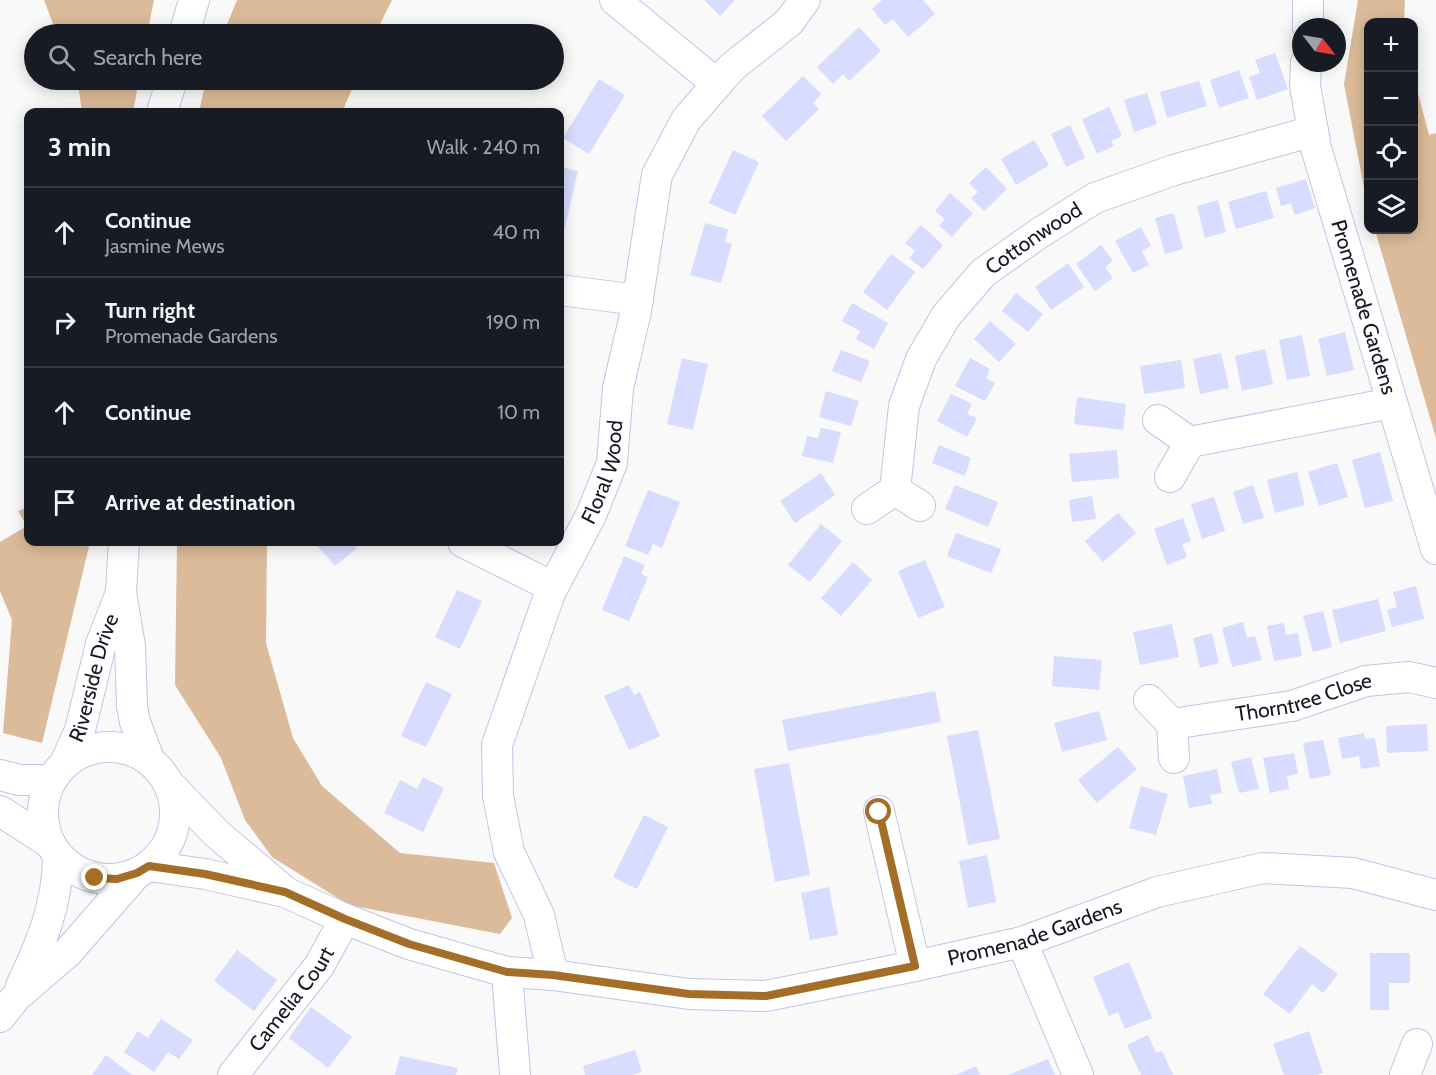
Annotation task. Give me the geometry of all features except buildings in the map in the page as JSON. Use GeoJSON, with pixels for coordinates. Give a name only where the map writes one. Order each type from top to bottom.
{"type":"FeatureCollection","features":[{"type":"Feature","properties":{"kind":"street"},"geometry":{"type":"LineString","coordinates":[[187,24],[194,0]]}},
{"type":"Feature","properties":{"kind":"street"},"geometry":{"type":"LineString","coordinates":[[615,0],[717,84]]}},
{"type":"Feature","properties":{"kind":"street","name":"Floral Wood"},"geometry":{"type":"LineString","coordinates":[[553,975],[539,915],[509,852],[498,796],[497,745],[553,587],[591,515],[612,464],[618,388],[638,300],[657,175],[686,120],[732,67],[789,22],[805,0]]}},
{"type":"Feature","properties":{"kind":"street"},"geometry":{"type":"LineString","coordinates":[[1308,0],[1308,18]]}},
{"type":"Feature","properties":{"kind":"street","name":"Promenade Gardens"},"geometry":{"type":"LineString","coordinates":[[1306,72],[1305,87],[1316,148],[1436,549]]}},
{"type":"Feature","properties":{"kind":"street"},"geometry":{"type":"LineString","coordinates":[[163,108],[169,90]]}},
{"type":"Feature","properties":{"kind":"street","name":"Cottonwood"},"geometry":{"type":"LineString","coordinates":[[895,490],[904,406],[921,359],[946,316],[983,273],[1038,234],[1095,198],[1174,170],[1313,131]]}},
{"type":"Feature","properties":{"kind":"street"},"geometry":{"type":"LineString","coordinates":[[564,291],[638,300]]}},
{"type":"Feature","properties":{"kind":"street"},"geometry":{"type":"LineString","coordinates":[[1158,420],[1190,442],[1392,403]]}},
{"type":"Feature","properties":{"kind":"street"},"geometry":{"type":"LineString","coordinates":[[1170,477],[1190,442]]}},
{"type":"Feature","properties":{"kind":"street"},"geometry":{"type":"LineString","coordinates":[[867,509],[895,490],[920,506]]}},
{"type":"Feature","properties":{"kind":"street","name":"Riverside Drive"},"geometry":{"type":"LineString","coordinates":[[124,546],[121,592],[130,646],[132,706],[135,722],[149,759]]}},
{"type":"Feature","properties":{"kind":"street"},"geometry":{"type":"LineString","coordinates":[[471,546],[553,587]]}},
{"type":"Feature","properties":{"kind":"street","name":"Riverside Drive"},"geometry":{"type":"LineString","coordinates":[[58,770],[80,730],[101,644],[121,592]]}},
{"type":"Feature","properties":{"kind":"street","name":"Thorntree Close"},"geometry":{"type":"LineString","coordinates":[[1172,724],[1292,706],[1366,681],[1409,677],[1436,683]]}},
{"type":"Feature","properties":{"kind":"street"},"geometry":{"type":"LineString","coordinates":[[1149,700],[1172,724],[1174,758]]}},
{"type":"Feature","properties":{"kind":"street"},"geometry":{"type":"LineString","coordinates":[[0,775],[19,780],[58,770],[85,750],[108,746],[129,749],[149,759],[160,770],[169,784],[175,806],[173,829],[164,850],[69,952],[8,1007]]}},
{"type":"Feature","properties":{"kind":"street"},"geometry":{"type":"LineString","coordinates":[[8,1007],[38,950],[55,898],[54,850],[43,822],[43,800],[58,770]]}},
{"type":"Feature","properties":{"kind":"street","name":"Promenade Gardens"},"geometry":{"type":"LineString","coordinates":[[169,784],[216,833],[285,892]]}},
{"type":"Feature","properties":{"kind":"street"},"geometry":{"type":"LineString","coordinates":[[0,811],[54,850],[75,870],[95,878],[117,879],[143,870]]}},
{"type":"Feature","properties":{"kind":"street"},"geometry":{"type":"LineString","coordinates":[[879,812],[915,966]]}},
{"type":"Feature","properties":{"kind":"street","name":"Promenade Gardens"},"geometry":{"type":"LineString","coordinates":[[143,870],[205,874],[285,892],[409,944],[507,972],[553,975],[689,994],[766,996],[1022,942],[1157,891],[1263,868],[1353,873],[1436,893]]}},
{"type":"Feature","properties":{"kind":"street","name":"Camelia Court"},"geometry":{"type":"LineString","coordinates":[[233,1075],[319,966],[345,919]]}},
{"type":"Feature","properties":{"kind":"street"},"geometry":{"type":"LineString","coordinates":[[1022,942],[1078,1075]]}},
{"type":"Feature","properties":{"kind":"street"},"geometry":{"type":"LineString","coordinates":[[507,972],[515,1075]]}},
{"type":"Feature","properties":{"kind":"street"},"geometry":{"type":"LineString","coordinates":[[1405,1075],[1417,1044]]}},
{"type":"Feature","properties":{"kind":"shaded area"},"geometry":{"type":"Polygon","coordinates":[[[44,0],[154,0],[149,24],[53,24],[44,0]]]}},
{"type":"Feature","properties":{"kind":"shaded area"},"geometry":{"type":"Polygon","coordinates":[[[237,0],[392,0],[380,24],[227,24],[237,0]]]}},
{"type":"Feature","properties":{"kind":"shaded area"},"geometry":{"type":"Polygon","coordinates":[[[1358,0],[1405,0],[1404,18],[1364,18],[1364,187],[1344,84],[1358,0]]]}},
{"type":"Feature","properties":{"kind":"shaded area"},"geometry":{"type":"Polygon","coordinates":[[[137,90],[134,108],[81,108],[79,91],[137,90]]]}},
{"type":"Feature","properties":{"kind":"shaded area"},"geometry":{"type":"Polygon","coordinates":[[[204,90],[352,90],[344,108],[200,108],[204,90]]]}},
{"type":"Feature","properties":{"kind":"shaded area"},"geometry":{"type":"Polygon","coordinates":[[[1418,93],[1429,135],[1436,133],[1436,438],[1376,234],[1418,234],[1418,93]]]}},
{"type":"Feature","properties":{"kind":"shaded area"},"geometry":{"type":"Polygon","coordinates":[[[24,509],[24,521],[18,511],[24,509]]]}},
{"type":"Feature","properties":{"kind":"shaded area"},"geometry":{"type":"Polygon","coordinates":[[[24,528],[24,546],[89,546],[42,743],[3,733],[12,620],[0,591],[0,542],[24,528]]]}},
{"type":"Feature","properties":{"kind":"shaded area"},"geometry":{"type":"Polygon","coordinates":[[[177,546],[267,546],[266,643],[293,738],[322,786],[400,853],[494,863],[512,918],[500,934],[349,905],[272,857],[245,820],[221,758],[175,685],[177,546]]]}},
{"type":"Feature","properties":{"kind":"route"},"geometry":{"type":"LineString","coordinates":[[95,878],[117,879],[137,873],[149,866],[205,874],[285,892],[409,944],[507,972],[553,975],[689,994],[766,996],[915,966],[879,812]]}}]}
